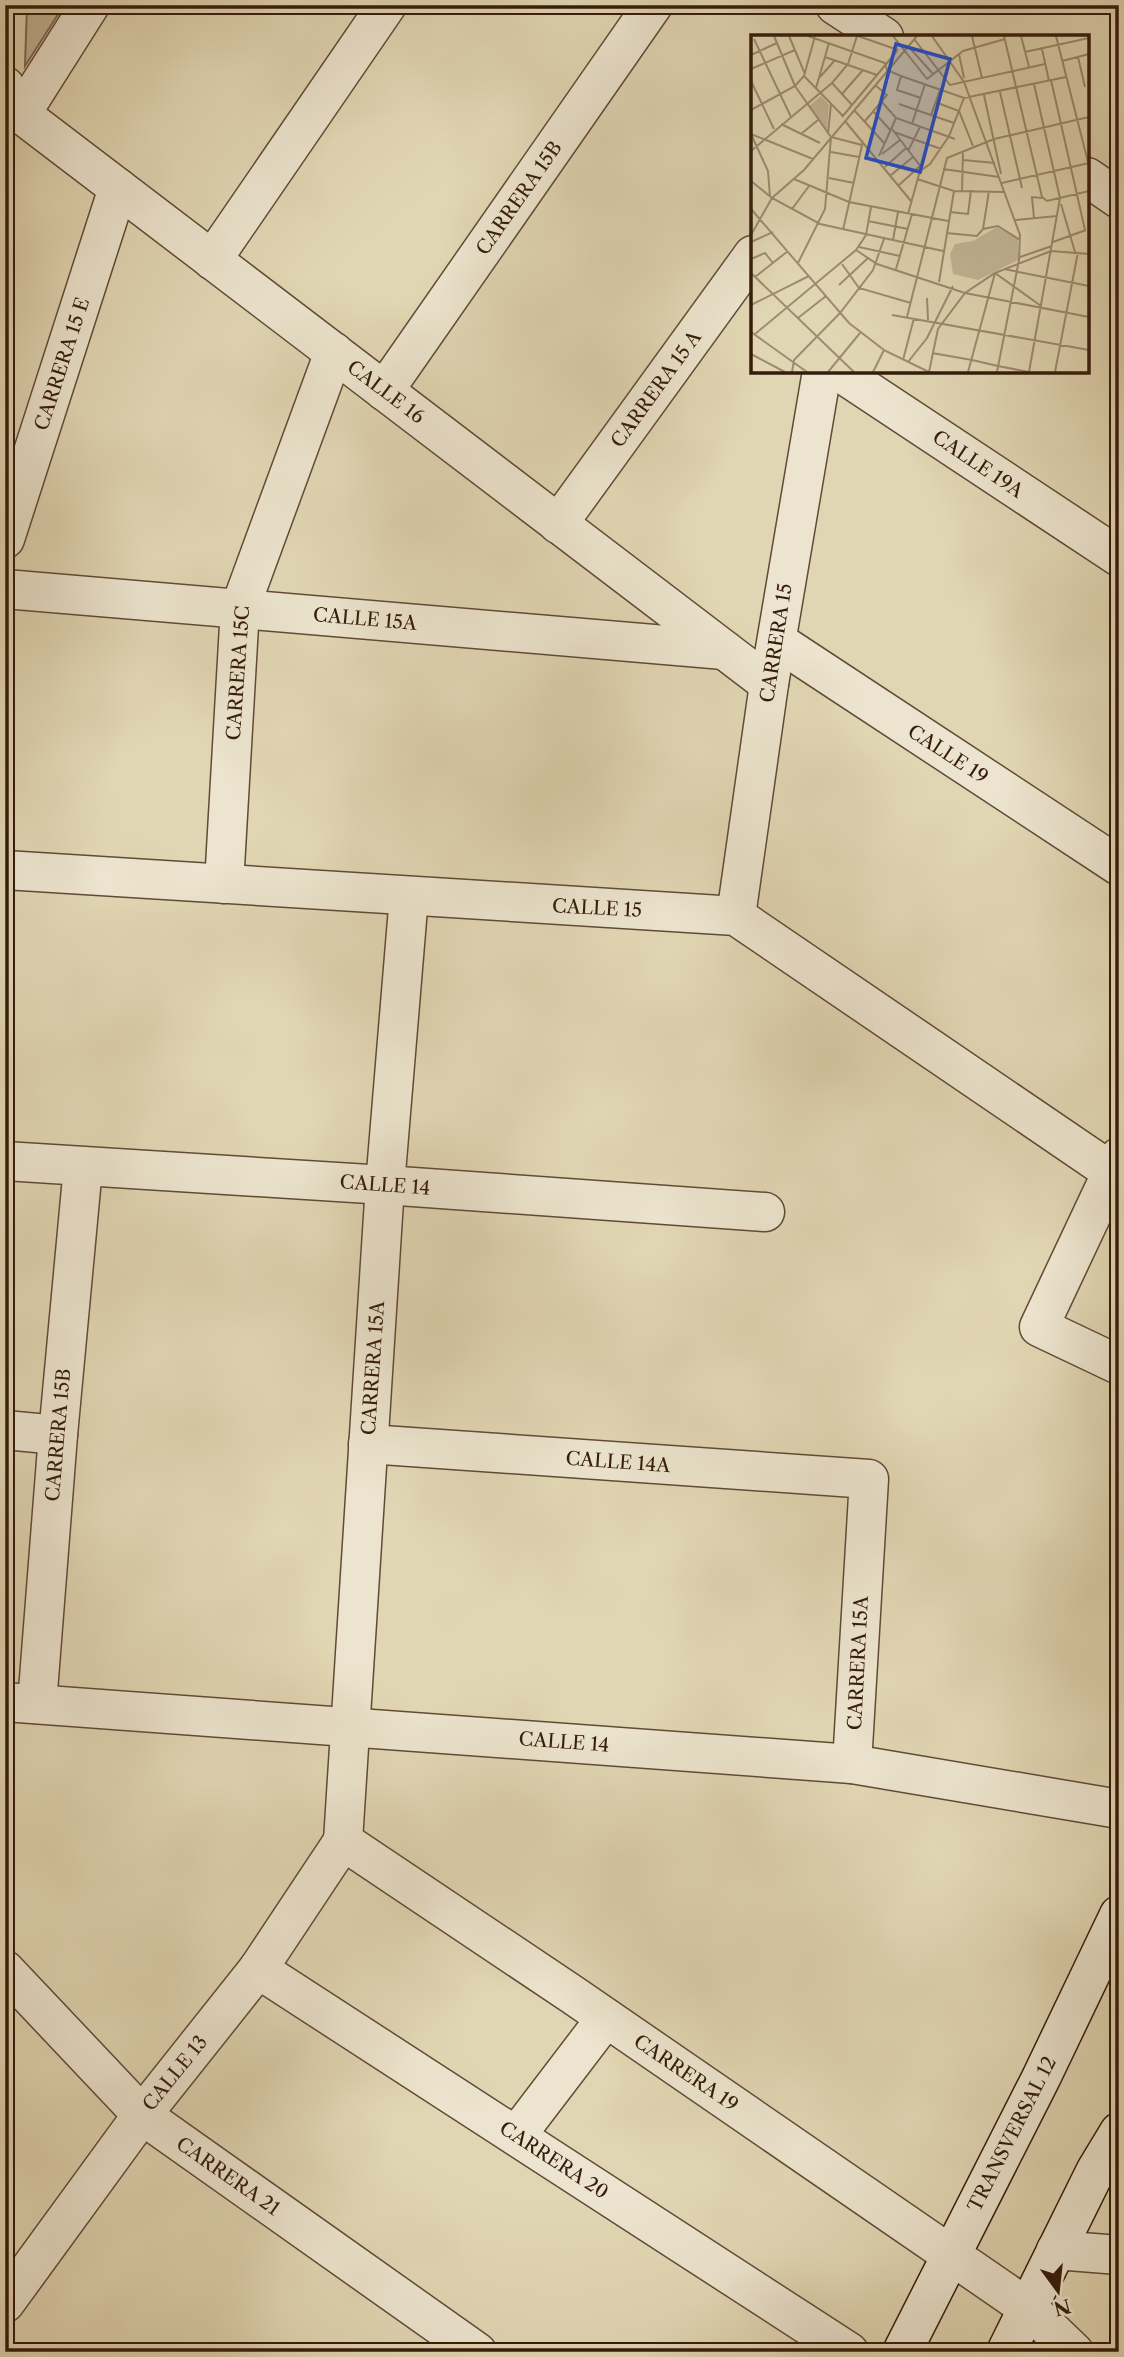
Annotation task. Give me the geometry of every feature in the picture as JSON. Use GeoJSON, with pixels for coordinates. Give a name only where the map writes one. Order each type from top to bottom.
{"type":"FeatureCollection","features":[{"type":"Feature","properties":{"kind":"street"},"geometry":{"type":"LineString","coordinates":[[11,98],[90,5]]}},
{"type":"Feature","properties":{"kind":"street"},"geometry":{"type":"LineString","coordinates":[[212,260],[387,5]]}},
{"type":"Feature","properties":{"kind":"street","name":"CARRERA 15B"},"geometry":{"type":"LineString","coordinates":[[384,391],[653,5]]}},
{"type":"Feature","properties":{"kind":"street"},"geometry":{"type":"LineString","coordinates":[[835,5],[881,35]]}},
{"type":"Feature","properties":{"kind":"street","name":"CALLE 16"},"geometry":{"type":"LineString","coordinates":[[11,98],[118,188],[769,684]]}},
{"type":"Feature","properties":{"kind":"street"},"geometry":{"type":"LineString","coordinates":[[1089,178],[1119,199]]}},
{"type":"Feature","properties":{"kind":"street","name":"CARRERA 15 E"},"geometry":{"type":"LineString","coordinates":[[5,539],[118,188]]}},
{"type":"Feature","properties":{"kind":"street","name":"CARRERA 15 A"},"geometry":{"type":"LineString","coordinates":[[558,524],[751,258]]}},
{"type":"Feature","properties":{"kind":"street","name":"CARRERA 15C"},"geometry":{"type":"LineString","coordinates":[[224,884],[240,608],[334,352]]}},
{"type":"Feature","properties":{"kind":"street","name":"CARRERA 15"},"geometry":{"type":"LineString","coordinates":[[736,916],[769,684],[822,373]]}},
{"type":"Feature","properties":{"kind":"street","name":"CALLE 19A"},"geometry":{"type":"LineString","coordinates":[[841,373],[1119,557]]}},
{"type":"Feature","properties":{"kind":"street","name":"CALLE 15A"},"geometry":{"type":"LineString","coordinates":[[5,589],[724,650]]}},
{"type":"Feature","properties":{"kind":"street","name":"CALLE 19"},"geometry":{"type":"LineString","coordinates":[[777,641],[1119,866]]}},
{"type":"Feature","properties":{"kind":"street","name":"CALLE 15"},"geometry":{"type":"LineString","coordinates":[[5,870],[736,916]]}},
{"type":"Feature","properties":{"kind":"street","name":"CARRERA 15A"},"geometry":{"type":"LineString","coordinates":[[343,1841],[385,1185],[409,896]]}},
{"type":"Feature","properties":{"kind":"street"},"geometry":{"type":"LineString","coordinates":[[736,916],[1115,1165],[1039,1327],[1119,1365]]}},
{"type":"Feature","properties":{"kind":"street","name":"CALLE 14"},"geometry":{"type":"LineString","coordinates":[[5,1161],[765,1212]]}},
{"type":"Feature","properties":{"kind":"street","name":"CARRERA 15B"},"geometry":{"type":"LineString","coordinates":[[21,1703],[58,1434],[83,1167]]}},
{"type":"Feature","properties":{"kind":"street"},"geometry":{"type":"LineString","coordinates":[[5,1430],[58,1434]]}},
{"type":"Feature","properties":{"kind":"street","name":"CALLE 14A"},"geometry":{"type":"LineString","coordinates":[[368,1444],[869,1479]]}},
{"type":"Feature","properties":{"kind":"street","name":"CARRERA 15A"},"geometry":{"type":"LineString","coordinates":[[852,1764],[869,1479]]}},
{"type":"Feature","properties":{"kind":"street","name":"CALLE 14"},"geometry":{"type":"LineString","coordinates":[[21,1703],[852,1764],[1119,1809]]}},
{"type":"Feature","properties":{"kind":"street","name":"CALLE 13"},"geometry":{"type":"LineString","coordinates":[[5,2304],[142,2115],[258,1969],[343,1841]]}},
{"type":"Feature","properties":{"kind":"street","name":"CARRERA 19"},"geometry":{"type":"LineString","coordinates":[[343,1841],[1028,2308]]}},
{"type":"Feature","properties":{"kind":"street","name":"TRANSVERSAL 12"},"geometry":{"type":"LineString","coordinates":[[902,2352],[1119,1915]]}},
{"type":"Feature","properties":{"kind":"street","name":"CARRERA 20"},"geometry":{"type":"LineString","coordinates":[[258,1969],[849,2352]]}},
{"type":"Feature","properties":{"kind":"street","name":"CARRERA 21"},"geometry":{"type":"LineString","coordinates":[[5,1970],[142,2115],[477,2352]]}},
{"type":"Feature","properties":{"kind":"street"},"geometry":{"type":"LineString","coordinates":[[516,2136],[606,2018]]}},
{"type":"Feature","properties":{"kind":"street"},"geometry":{"type":"LineString","coordinates":[[1006,2352],[1096,2170],[1119,2132]]}},
{"type":"Feature","properties":{"kind":"street"},"geometry":{"type":"LineString","coordinates":[[1056,2250],[1119,2255]]}},
{"type":"Feature","properties":{"kind":"street"},"geometry":{"type":"LineString","coordinates":[[1028,2308],[1074,2352]]}},
{"type":"Feature","properties":{"kind":"shaded area"},"geometry":{"type":"Polygon","coordinates":[[[27,5],[64,5],[25,66],[27,5]]]}}]}
